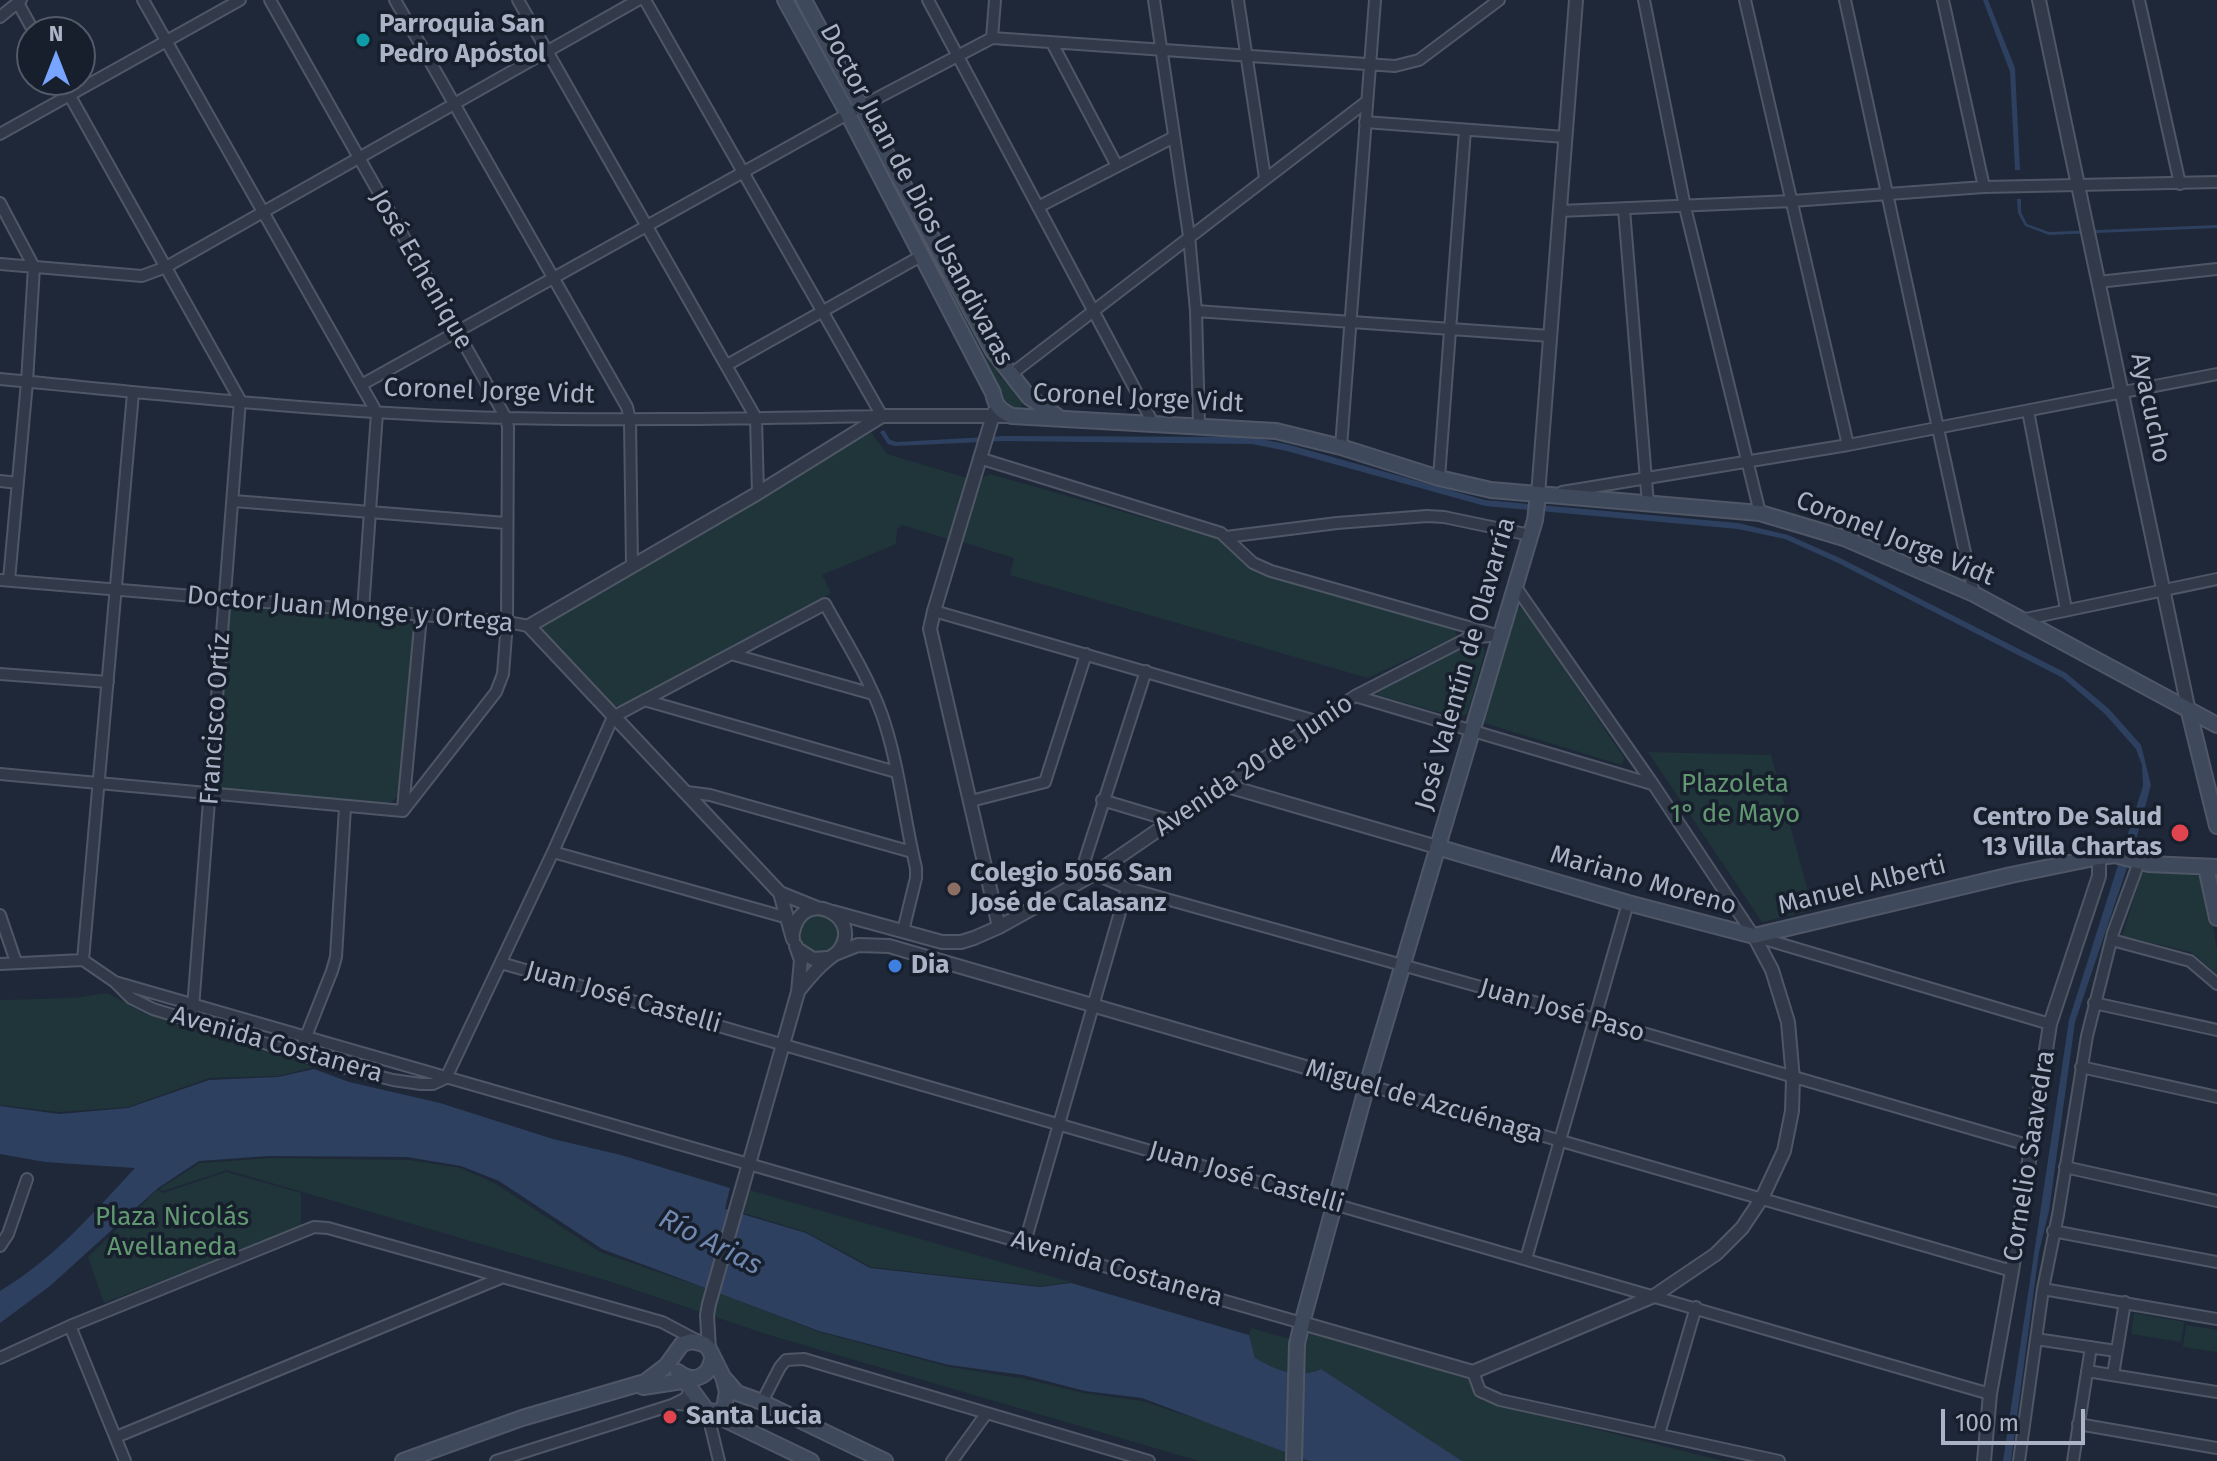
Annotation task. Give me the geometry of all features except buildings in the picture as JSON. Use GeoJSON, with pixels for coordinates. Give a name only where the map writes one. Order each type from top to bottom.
{"type":"FeatureCollection","features":[{"type":"Feature","properties":{"kind":"main road","name":"Doctor Juan de Dios Usandivaras"},"geometry":{"type":"LineString","coordinates":[[785,0],[848,114],[994,403]]}},
{"type":"Feature","properties":{"kind":"main road","name":"Doctor Juan de Dios Usandivaras"},"geometry":{"type":"LineString","coordinates":[[804,0],[993,351],[1027,395],[1059,418]]}},
{"type":"Feature","properties":{"kind":"main road"},"geometry":{"type":"LineString","coordinates":[[1010,375],[994,403],[999,409],[1014,416],[1026,410],[1027,395]]}},
{"type":"Feature","properties":{"kind":"main road","name":"Coronel Jorge Vidt"},"geometry":{"type":"LineString","coordinates":[[1014,416],[1276,431],[1341,447],[1439,478],[1538,499],[1760,513],[1844,538],[1974,594],[2217,725]]}},
{"type":"Feature","properties":{"kind":"main road","name":"José Valentín de Olavarría"},"geometry":{"type":"LineString","coordinates":[[1294,1461],[1297,1344],[1302,1323],[1367,1085],[1530,535],[1538,499]]}},
{"type":"Feature","properties":{"kind":"main road","name":"Ayacucho"},"geometry":{"type":"LineString","coordinates":[[2189,712],[2212,782],[2217,826]]}},
{"type":"Feature","properties":{"kind":"main road","name":"Mariano Moreno"},"geometry":{"type":"LineString","coordinates":[[1437,847],[1754,936]]}},
{"type":"Feature","properties":{"kind":"main road","name":"Manuel Alberti"},"geometry":{"type":"LineString","coordinates":[[1754,936],[1996,878],[2099,857],[2115,855],[2139,862],[2211,867]]}},
{"type":"Feature","properties":{"kind":"main road"},"geometry":{"type":"LineString","coordinates":[[2211,867],[2217,918]]}},
{"type":"Feature","properties":{"kind":"main road"},"geometry":{"type":"LineString","coordinates":[[694,1348],[737,1393],[885,1461]]}},
{"type":"Feature","properties":{"kind":"main road"},"geometry":{"type":"LineString","coordinates":[[694,1348],[675,1366],[707,1411],[811,1461]]}},
{"type":"Feature","properties":{"kind":"main road"},"geometry":{"type":"LineString","coordinates":[[403,1461],[522,1418],[631,1388],[686,1381],[707,1373],[694,1348]]}},
{"type":"Feature","properties":{"kind":"main road"},"geometry":{"type":"LineString","coordinates":[[631,1388],[694,1348]]}},
{"type":"Feature","properties":{"kind":"main road"},"geometry":{"type":"LineString","coordinates":[[707,1411],[717,1412],[724,1408],[727,1392],[723,1377]]}},
{"type":"Feature","properties":{"kind":"main road"},"geometry":{"type":"LineString","coordinates":[[731,1425],[733,1407],[755,1400]]}},
{"type":"Feature","properties":{"kind":"street"},"geometry":{"type":"LineString","coordinates":[[143,0],[377,413],[363,610]]}},
{"type":"Feature","properties":{"kind":"street"},"geometry":{"type":"LineString","coordinates":[[0,134],[240,0]]}},
{"type":"Feature","properties":{"kind":"street","name":"José Echenique"},"geometry":{"type":"LineString","coordinates":[[270,0],[506,418],[507,622],[503,674],[496,692],[403,811]]}},
{"type":"Feature","properties":{"kind":"street"},"geometry":{"type":"LineString","coordinates":[[395,0],[627,407],[630,420],[632,566]]}},
{"type":"Feature","properties":{"kind":"street"},"geometry":{"type":"LineString","coordinates":[[518,0],[756,418],[758,493]]}},
{"type":"Feature","properties":{"kind":"street"},"geometry":{"type":"LineString","coordinates":[[0,264],[142,276],[166,267],[638,0]]}},
{"type":"Feature","properties":{"kind":"street"},"geometry":{"type":"LineString","coordinates":[[645,0],[882,416]]}},
{"type":"Feature","properties":{"kind":"street"},"geometry":{"type":"LineString","coordinates":[[928,0],[1153,423]]}},
{"type":"Feature","properties":{"kind":"street"},"geometry":{"type":"LineString","coordinates":[[992,38],[995,0]]}},
{"type":"Feature","properties":{"kind":"street"},"geometry":{"type":"LineString","coordinates":[[1154,0],[1189,236],[1196,311],[1199,425]]}},
{"type":"Feature","properties":{"kind":"street"},"geometry":{"type":"LineString","coordinates":[[1238,0],[1265,178]]}},
{"type":"Feature","properties":{"kind":"street"},"geometry":{"type":"LineString","coordinates":[[1341,447],[1375,0]]}},
{"type":"Feature","properties":{"kind":"street"},"geometry":{"type":"LineString","coordinates":[[363,384],[742,172],[992,38],[1395,66],[1419,60],[1499,0]]}},
{"type":"Feature","properties":{"kind":"street","name":"José Valentín de Olavarría"},"geometry":{"type":"LineString","coordinates":[[1538,499],[1576,0]]}},
{"type":"Feature","properties":{"kind":"street"},"geometry":{"type":"LineString","coordinates":[[1644,0],[1685,207],[1760,513]]}},
{"type":"Feature","properties":{"kind":"street"},"geometry":{"type":"LineString","coordinates":[[1745,0],[1848,445]]}},
{"type":"Feature","properties":{"kind":"street"},"geometry":{"type":"LineString","coordinates":[[1845,0],[1935,427],[1974,594]]}},
{"type":"Feature","properties":{"kind":"street"},"geometry":{"type":"LineString","coordinates":[[1943,0],[1984,187]]}},
{"type":"Feature","properties":{"kind":"street","name":"Ayacucho"},"geometry":{"type":"LineString","coordinates":[[2039,0],[2189,712]]}},
{"type":"Feature","properties":{"kind":"street"},"geometry":{"type":"LineString","coordinates":[[2139,0],[2180,184]]}},
{"type":"Feature","properties":{"kind":"street"},"geometry":{"type":"LineString","coordinates":[[0,17],[20,1]]}},
{"type":"Feature","properties":{"kind":"street"},"geometry":{"type":"LineString","coordinates":[[1052,43],[1117,166]]}},
{"type":"Feature","properties":{"kind":"street"},"geometry":{"type":"LineString","coordinates":[[70,97],[240,400]]}},
{"type":"Feature","properties":{"kind":"street"},"geometry":{"type":"LineString","coordinates":[[1010,375],[1366,102]]}},
{"type":"Feature","properties":{"kind":"street"},"geometry":{"type":"LineString","coordinates":[[1365,122],[1565,137]]}},
{"type":"Feature","properties":{"kind":"street"},"geometry":{"type":"LineString","coordinates":[[1439,478],[1465,130]]}},
{"type":"Feature","properties":{"kind":"street"},"geometry":{"type":"LineString","coordinates":[[1038,207],[1174,137]]}},
{"type":"Feature","properties":{"kind":"street"},"geometry":{"type":"LineString","coordinates":[[1560,211],[1792,201],[1984,187],[2217,182]]}},
{"type":"Feature","properties":{"kind":"street"},"geometry":{"type":"LineString","coordinates":[[0,203],[34,267],[18,483],[5,580]]}},
{"type":"Feature","properties":{"kind":"street"},"geometry":{"type":"LineString","coordinates":[[1624,209],[1648,504]]}},
{"type":"Feature","properties":{"kind":"street"},"geometry":{"type":"LineString","coordinates":[[727,365],[921,256]]}},
{"type":"Feature","properties":{"kind":"street"},"geometry":{"type":"LineString","coordinates":[[2098,282],[2217,269]]}},
{"type":"Feature","properties":{"kind":"street"},"geometry":{"type":"LineString","coordinates":[[1196,311],[1550,336]]}},
{"type":"Feature","properties":{"kind":"street"},"geometry":{"type":"LineString","coordinates":[[1538,499],[1848,445],[2217,374]]}},
{"type":"Feature","properties":{"kind":"street","name":"Coronel Jorge Vidt"},"geometry":{"type":"LineString","coordinates":[[0,379],[377,413],[506,418],[630,420],[882,416],[994,403]]}},
{"type":"Feature","properties":{"kind":"street"},"geometry":{"type":"LineString","coordinates":[[0,964],[83,960],[133,393]]}},
{"type":"Feature","properties":{"kind":"street","name":"Francisco Ortíz"},"geometry":{"type":"LineString","coordinates":[[192,1021],[240,400]]}},
{"type":"Feature","properties":{"kind":"street"},"geometry":{"type":"LineString","coordinates":[[994,403],[930,629],[999,927]]}},
{"type":"Feature","properties":{"kind":"street"},"geometry":{"type":"LineString","coordinates":[[2028,411],[2066,609]]}},
{"type":"Feature","properties":{"kind":"street","name":"Doctor Juan Monge y Ortega"},"geometry":{"type":"LineString","coordinates":[[5,580],[529,626],[758,493],[882,416]]}},
{"type":"Feature","properties":{"kind":"street"},"geometry":{"type":"LineString","coordinates":[[983,446],[1221,533],[1253,563],[1271,571],[1500,636]]}},
{"type":"Feature","properties":{"kind":"street"},"geometry":{"type":"LineString","coordinates":[[0,481],[18,483]]}},
{"type":"Feature","properties":{"kind":"street"},"geometry":{"type":"LineString","coordinates":[[234,501],[506,523]]}},
{"type":"Feature","properties":{"kind":"street"},"geometry":{"type":"LineString","coordinates":[[1226,537],[1427,516],[1530,535]]}},
{"type":"Feature","properties":{"kind":"street"},"geometry":{"type":"LineString","coordinates":[[2019,620],[2217,579]]}},
{"type":"Feature","properties":{"kind":"street"},"geometry":{"type":"LineString","coordinates":[[1515,586],[1754,936],[1772,970],[1783,1002],[1793,1079],[1790,1129],[1784,1151],[1762,1198],[1742,1228],[1723,1248],[1654,1296],[1473,1372],[1480,1391],[1500,1400],[1779,1461]]}},
{"type":"Feature","properties":{"kind":"street"},"geometry":{"type":"LineString","coordinates":[[446,1078],[613,717],[825,604],[873,694],[883,718],[896,772],[916,878],[903,931]]}},
{"type":"Feature","properties":{"kind":"street"},"geometry":{"type":"LineString","coordinates":[[934,611],[1316,721]]}},
{"type":"Feature","properties":{"kind":"street"},"geometry":{"type":"LineString","coordinates":[[0,774],[403,811],[421,616]]}},
{"type":"Feature","properties":{"kind":"street"},"geometry":{"type":"LineString","coordinates":[[529,626],[780,893],[801,960],[798,992],[785,1045],[708,1310],[694,1348]]}},
{"type":"Feature","properties":{"kind":"street","name":"Avenida 20 de Junio"},"geometry":{"type":"LineString","coordinates":[[833,912],[951,943],[974,938],[1094,874],[1355,696],[1468,638],[1500,636]]}},
{"type":"Feature","properties":{"kind":"street"},"geometry":{"type":"LineString","coordinates":[[731,654],[873,694]]}},
{"type":"Feature","properties":{"kind":"street"},"geometry":{"type":"LineString","coordinates":[[971,801],[1045,782],[1086,654]]}},
{"type":"Feature","properties":{"kind":"street"},"geometry":{"type":"LineString","coordinates":[[1077,884],[1146,671]]}},
{"type":"Feature","properties":{"kind":"street"},"geometry":{"type":"LineString","coordinates":[[0,674],[108,682]]}},
{"type":"Feature","properties":{"kind":"street"},"geometry":{"type":"LineString","coordinates":[[1355,696],[1653,784]]}},
{"type":"Feature","properties":{"kind":"street"},"geometry":{"type":"LineString","coordinates":[[644,700],[896,772]]}},
{"type":"Feature","properties":{"kind":"street","name":"Mariano Moreno"},"geometry":{"type":"LineString","coordinates":[[1224,785],[1437,847]]}},
{"type":"Feature","properties":{"kind":"street"},"geometry":{"type":"LineString","coordinates":[[687,792],[710,795],[912,852]]}},
{"type":"Feature","properties":{"kind":"street"},"geometry":{"type":"LineString","coordinates":[[1102,800],[1172,821]]}},
{"type":"Feature","properties":{"kind":"street"},"geometry":{"type":"LineString","coordinates":[[299,1054],[336,957],[345,807]]}},
{"type":"Feature","properties":{"kind":"street"},"geometry":{"type":"LineString","coordinates":[[553,852],[788,918]]}},
{"type":"Feature","properties":{"kind":"street","name":"Cornelio Saavedra"},"geometry":{"type":"LineString","coordinates":[[1984,1461],[1990,1394],[2050,1024],[2099,876],[2099,857]]}},
{"type":"Feature","properties":{"kind":"street","name":"Cornelio Saavedra"},"geometry":{"type":"LineString","coordinates":[[2019,1461],[2043,1289],[2081,1067],[2094,1003],[2139,862]]}},
{"type":"Feature","properties":{"kind":"street","name":"Juan José Paso"},"geometry":{"type":"LineString","coordinates":[[1094,874],[1127,888],[1595,1019],[2031,1146]]}},
{"type":"Feature","properties":{"kind":"street"},"geometry":{"type":"LineString","coordinates":[[1025,1242],[1127,888]]}},
{"type":"Feature","properties":{"kind":"street"},"geometry":{"type":"LineString","coordinates":[[780,893],[833,912],[845,933],[844,941],[798,992]]}},
{"type":"Feature","properties":{"kind":"street"},"geometry":{"type":"LineString","coordinates":[[1526,1259],[1628,903]]}},
{"type":"Feature","properties":{"kind":"street"},"geometry":{"type":"LineString","coordinates":[[817,908],[809,910],[796,922],[794,942],[806,956],[813,959],[832,956]]}},
{"type":"Feature","properties":{"kind":"street"},"geometry":{"type":"LineString","coordinates":[[0,915],[16,962]]}},
{"type":"Feature","properties":{"kind":"street","name":"Mariano Moreno"},"geometry":{"type":"LineString","coordinates":[[1754,936],[2050,1024]]}},
{"type":"Feature","properties":{"kind":"street"},"geometry":{"type":"LineString","coordinates":[[2112,940],[2190,961],[2217,984]]}},
{"type":"Feature","properties":{"kind":"street","name":"Miguel de Azcuénaga"},"geometry":{"type":"LineString","coordinates":[[832,956],[858,945],[889,946],[2012,1271]]}},
{"type":"Feature","properties":{"kind":"street","name":"Avenida Costanera"},"geometry":{"type":"LineString","coordinates":[[83,960],[115,982],[131,998],[192,1021],[393,1080],[433,1084],[446,1078]]}},
{"type":"Feature","properties":{"kind":"street","name":"Juan José Castelli"},"geometry":{"type":"LineString","coordinates":[[501,963],[1990,1394]]}},
{"type":"Feature","properties":{"kind":"street","name":"Avenida Costanera"},"geometry":{"type":"LineString","coordinates":[[115,982],[1473,1372]]}},
{"type":"Feature","properties":{"kind":"street"},"geometry":{"type":"LineString","coordinates":[[2094,1003],[2217,1030]]}},
{"type":"Feature","properties":{"kind":"street"},"geometry":{"type":"LineString","coordinates":[[2081,1067],[2217,1097]]}},
{"type":"Feature","properties":{"kind":"street"},"geometry":{"type":"LineString","coordinates":[[2065,1167],[2217,1201]]}},
{"type":"Feature","properties":{"kind":"street"},"geometry":{"type":"LineString","coordinates":[[0,1246],[8,1234],[27,1179]]}},
{"type":"Feature","properties":{"kind":"street"},"geometry":{"type":"LineString","coordinates":[[0,1358],[70,1326],[314,1227],[328,1228],[662,1322],[694,1348]]}},
{"type":"Feature","properties":{"kind":"street"},"geometry":{"type":"LineString","coordinates":[[2053,1231],[2217,1262]]}},
{"type":"Feature","properties":{"kind":"street"},"geometry":{"type":"LineString","coordinates":[[116,1437],[501,1278]]}},
{"type":"Feature","properties":{"kind":"street"},"geometry":{"type":"LineString","coordinates":[[2043,1289],[2217,1319]]}},
{"type":"Feature","properties":{"kind":"street"},"geometry":{"type":"LineString","coordinates":[[2113,1375],[2125,1302]]}},
{"type":"Feature","properties":{"kind":"street"},"geometry":{"type":"LineString","coordinates":[[1659,1434],[1696,1307]]}},
{"type":"Feature","properties":{"kind":"street"},"geometry":{"type":"LineString","coordinates":[[694,1348],[708,1310]]}},
{"type":"Feature","properties":{"kind":"street"},"geometry":{"type":"LineString","coordinates":[[70,1326],[125,1461]]}},
{"type":"Feature","properties":{"kind":"street"},"geometry":{"type":"LineString","coordinates":[[2036,1339],[2116,1351]]}},
{"type":"Feature","properties":{"kind":"street"},"geometry":{"type":"LineString","coordinates":[[2073,1461],[2091,1347]]}},
{"type":"Feature","properties":{"kind":"street"},"geometry":{"type":"LineString","coordinates":[[755,1400],[786,1360],[804,1359],[1149,1461]]}},
{"type":"Feature","properties":{"kind":"street"},"geometry":{"type":"LineString","coordinates":[[2087,1371],[2217,1392]]}},
{"type":"Feature","properties":{"kind":"street"},"geometry":{"type":"LineString","coordinates":[[499,1460],[672,1405],[686,1398],[686,1381]]}},
{"type":"Feature","properties":{"kind":"street"},"geometry":{"type":"LineString","coordinates":[[672,1405],[692,1405],[707,1411],[719,1461]]}},
{"type":"Feature","properties":{"kind":"street"},"geometry":{"type":"LineString","coordinates":[[952,1461],[986,1414]]}},
{"type":"Feature","properties":{"kind":"street"},"geometry":{"type":"LineString","coordinates":[[2078,1424],[2217,1448]]}},
{"type":"Feature","properties":{"kind":"green space"},"geometry":{"type":"Polygon","coordinates":[[[859,113],[1000,377],[1023,399],[1021,408],[1013,409],[1007,405],[857,119],[859,113]]]}},
{"type":"Feature","properties":{"kind":"green space"},"geometry":{"type":"Polygon","coordinates":[[[870,431],[887,454],[967,478],[948,539],[902,525],[897,529],[896,544],[822,575],[831,593],[622,707],[612,706],[542,633],[543,625],[870,431]]]}},
{"type":"Feature","properties":{"kind":"green space"},"geometry":{"type":"Polygon","coordinates":[[[990,474],[1219,539],[1257,572],[1454,628],[1457,636],[1368,678],[1010,575],[1014,558],[962,542],[981,479],[990,474]]]}},
{"type":"Feature","properties":{"kind":"green space"},"geometry":{"type":"Polygon","coordinates":[[[235,606],[409,620],[414,628],[400,794],[390,803],[222,789],[215,781],[230,611],[235,606]]]}},
{"type":"Feature","properties":{"kind":"green space"},"geometry":{"type":"Polygon","coordinates":[[[1519,607],[1524,609],[1624,758],[1622,765],[1484,723],[1515,610],[1519,607]]]}},
{"type":"Feature","properties":{"kind":"green space"},"geometry":{"type":"Polygon","coordinates":[[[1477,642],[1482,643],[1485,652],[1467,714],[1459,718],[1378,695],[1378,689],[1477,642]]]}},
{"type":"Feature","properties":{"kind":"green space","name":"Plazoleta 1° de Mayo"},"geometry":{"type":"Polygon","coordinates":[[[1648,752],[1771,755],[1813,910],[1762,922],[1648,752]]]}},
{"type":"Feature","properties":{"kind":"green space"},"geometry":{"type":"Polygon","coordinates":[[[2143,869],[2195,873],[2206,885],[2217,950],[2217,974],[2191,952],[2122,936],[2143,869]]]}},
{"type":"Feature","properties":{"kind":"green space"},"geometry":{"type":"Polygon","coordinates":[[[821,912],[839,922],[839,945],[817,956],[805,948],[798,929],[806,916],[821,912]]]}},
{"type":"Feature","properties":{"kind":"green space"},"geometry":{"type":"Polygon","coordinates":[[[107,993],[142,1012],[314,1067],[278,1076],[209,1078],[128,1107],[59,1112],[0,1105],[0,1000],[75,998],[107,993]]]}},
{"type":"Feature","properties":{"kind":"green space"},"geometry":{"type":"Polygon","coordinates":[[[272,1158],[409,1160],[461,1168],[496,1184],[600,1252],[722,1294],[819,1332],[950,1367],[1025,1379],[1083,1393],[1142,1401],[1258,1439],[1307,1461],[1199,1461],[766,1334],[615,1283],[227,1170],[163,1191],[159,1189],[200,1163],[272,1158]]]}},
{"type":"Feature","properties":{"kind":"green space","name":"Plaza Nicolás Avellaneda"},"geometry":{"type":"Polygon","coordinates":[[[226,1172],[301,1193],[301,1227],[104,1303],[88,1257],[157,1190],[163,1193],[226,1172]]]}},
{"type":"Feature","properties":{"kind":"green space"},"geometry":{"type":"Polygon","coordinates":[[[749,1190],[1071,1282],[1040,1286],[871,1267],[806,1232],[744,1213],[749,1190]]]}},
{"type":"Feature","properties":{"kind":"green space"},"geometry":{"type":"Polygon","coordinates":[[[2134,1313],[2184,1322],[2181,1342],[2131,1334],[2134,1313]]]}},
{"type":"Feature","properties":{"kind":"green space"},"geometry":{"type":"Polygon","coordinates":[[[2186,1325],[2217,1330],[2217,1352],[2183,1347],[2186,1325]]]}},
{"type":"Feature","properties":{"kind":"green space"},"geometry":{"type":"Polygon","coordinates":[[[1251,1328],[1307,1344],[1310,1331],[1467,1379],[1483,1401],[1723,1461],[1462,1461],[1321,1369],[1295,1374],[1255,1358],[1249,1336],[1251,1328]]]}},
{"type":"Feature","properties":{"kind":"water"},"geometry":{"type":"Polygon","coordinates":[[[1983,0],[1988,0],[2015,68],[2020,170],[2015,170],[2010,72],[1983,0]]]}},
{"type":"Feature","properties":{"kind":"water"},"geometry":{"type":"Polygon","coordinates":[[[2017,199],[2021,199],[2021,212],[2027,224],[2049,232],[2217,225],[2217,228],[2049,235],[2025,226],[2018,213],[2017,199]]]}},
{"type":"Feature","properties":{"kind":"water"},"geometry":{"type":"Polygon","coordinates":[[[884,430],[890,440],[897,442],[1004,436],[1252,437],[1485,500],[1738,523],[1788,535],[1840,558],[2066,673],[2109,709],[2141,745],[2151,785],[2134,847],[2075,1022],[2049,1211],[2039,1252],[2011,1461],[2003,1461],[2069,1020],[2143,786],[2142,765],[2136,749],[2105,714],[2063,678],[1785,539],[1738,529],[1485,506],[1252,444],[1004,441],[895,446],[888,444],[880,432],[884,430]]]}},
{"type":"Feature","properties":{"kind":"water","name":"Río Arias"},"geometry":{"type":"Polygon","coordinates":[[[314,1069],[349,1082],[440,1103],[553,1139],[621,1155],[730,1188],[725,1209],[806,1233],[870,1268],[1040,1287],[1071,1283],[1249,1335],[1255,1358],[1295,1374],[1321,1369],[1462,1461],[1309,1461],[1142,1398],[1085,1391],[1023,1375],[949,1365],[819,1331],[602,1249],[499,1181],[461,1166],[407,1157],[269,1156],[199,1161],[158,1188],[50,1286],[0,1323],[0,1291],[56,1250],[135,1168],[45,1162],[0,1154],[0,1106],[59,1114],[128,1108],[209,1080],[278,1077],[314,1069]]]}},
{"type":"Feature","properties":{"kind":"place","name":"Parroquia San Pedro Apóstol"},"geometry":{"type":"Point","coordinates":[363,40]}},
{"type":"Feature","properties":{"kind":"place","name":"Centro De Salud 13 Villa Chartas"},"geometry":{"type":"Point","coordinates":[2180,833]}},
{"type":"Feature","properties":{"kind":"place","name":"Colegio 5056 San José de Calasanz"},"geometry":{"type":"Point","coordinates":[954,889]}},
{"type":"Feature","properties":{"kind":"place","name":"Dia"},"geometry":{"type":"Point","coordinates":[895,966]}},
{"type":"Feature","properties":{"kind":"place","name":"Santa Lucia"},"geometry":{"type":"Point","coordinates":[670,1417]}}]}
